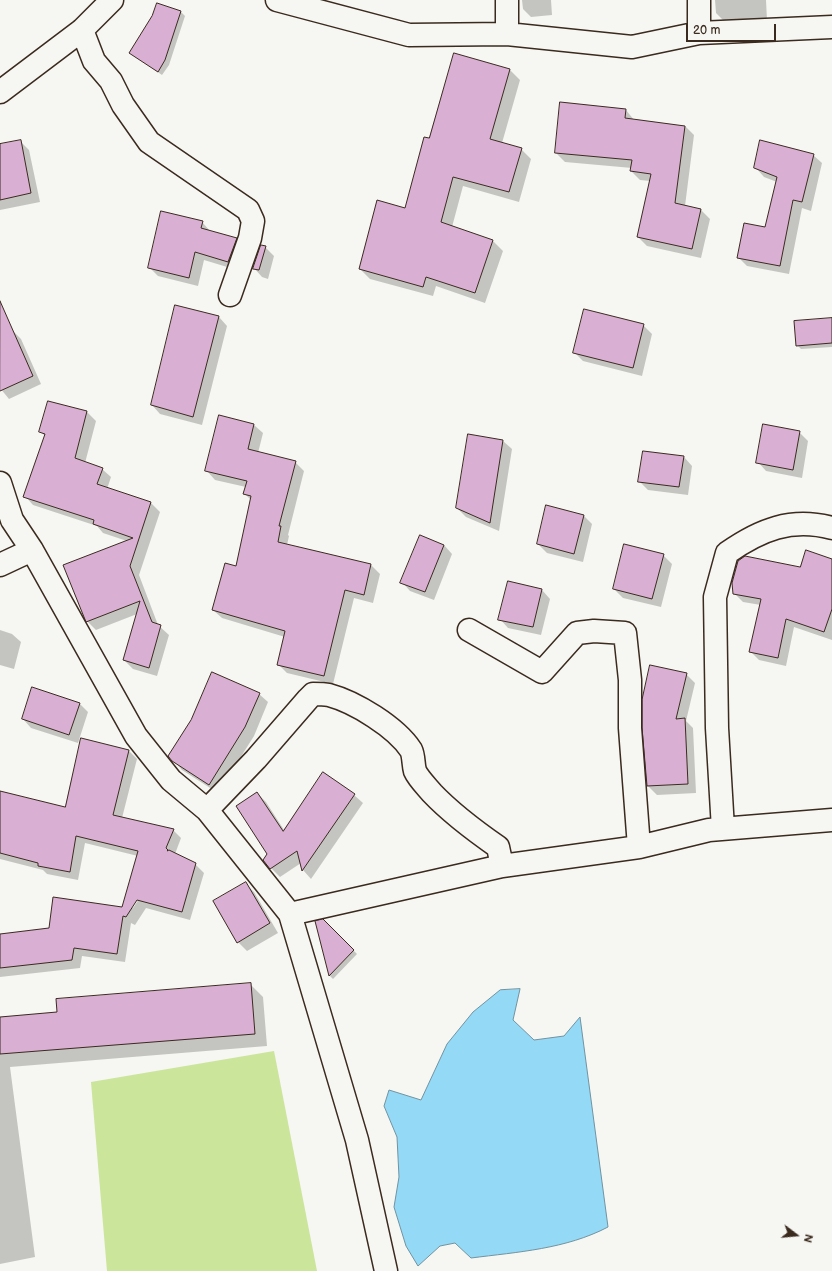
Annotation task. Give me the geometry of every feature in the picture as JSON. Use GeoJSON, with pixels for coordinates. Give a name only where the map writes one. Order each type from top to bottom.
{"type":"FeatureCollection","features":[{"type":"Feature","properties":{"kind":"street"},"geometry":{"type":"LineString","coordinates":[[0,92],[82,30],[112,0]]}},
{"type":"Feature","properties":{"kind":"street"},"geometry":{"type":"LineString","coordinates":[[277,0],[409,36],[508,34],[632,47],[699,33],[832,27]]}},
{"type":"Feature","properties":{"kind":"street"},"geometry":{"type":"LineString","coordinates":[[507,0],[508,34]]}},
{"type":"Feature","properties":{"kind":"street"},"geometry":{"type":"LineString","coordinates":[[699,0],[699,33]]}},
{"type":"Feature","properties":{"kind":"street"},"geometry":{"type":"LineString","coordinates":[[82,30],[94,61],[111,81],[123,104],[149,142],[248,210],[253,221],[250,238],[230,296]]}},
{"type":"Feature","properties":{"kind":"street"},"geometry":{"type":"LineString","coordinates":[[0,483],[12,520],[32,550],[136,736],[172,780],[207,810],[290,914],[357,1140],[386,1271]]}},
{"type":"Feature","properties":{"kind":"street"},"geometry":{"type":"LineString","coordinates":[[723,829],[717,728],[715,597],[727,554],[753,536],[778,526],[817,524],[832,528]]}},
{"type":"Feature","properties":{"kind":"street"},"geometry":{"type":"LineString","coordinates":[[0,565],[32,550]]}},
{"type":"Feature","properties":{"kind":"street"},"geometry":{"type":"LineString","coordinates":[[468,630],[542,672],[577,633],[625,633],[630,680],[630,728],[639,847]]}},
{"type":"Feature","properties":{"kind":"street"},"geometry":{"type":"LineString","coordinates":[[207,810],[256,759],[313,694],[327,694],[348,702],[367,713],[402,739],[412,752],[416,772],[432,793],[474,830],[498,846],[502,866]]}},
{"type":"Feature","properties":{"kind":"street"},"geometry":{"type":"LineString","coordinates":[[290,914],[502,866],[639,847],[709,830],[832,820]]}},
{"type":"Feature","properties":{"kind":"green space"},"geometry":{"type":"Polygon","coordinates":[[[274,1051],[317,1271],[107,1271],[91,1082],[274,1051]]]}},
{"type":"Feature","properties":{"kind":"water"},"geometry":{"type":"Polygon","coordinates":[[[520,989],[513,1020],[534,1040],[564,1036],[580,1017],[608,1227],[559,1245],[471,1258],[455,1243],[440,1246],[418,1266],[406,1246],[394,1207],[399,1177],[397,1137],[384,1106],[389,1090],[421,1100],[447,1044],[473,1012],[500,990],[520,989]]]}},
{"type":"Feature","properties":{"kind":"building"},"geometry":{"type":"Polygon","coordinates":[[[157,3],[181,11],[165,60],[158,72],[129,53],[152,16],[157,3]]]}},
{"type":"Feature","properties":{"kind":"building"},"geometry":{"type":"Polygon","coordinates":[[[454,53],[510,69],[490,139],[522,148],[509,192],[453,177],[441,222],[493,240],[475,293],[426,277],[423,287],[359,269],[377,200],[405,208],[424,137],[429,138],[454,53]]]}},
{"type":"Feature","properties":{"kind":"building"},"geometry":{"type":"Polygon","coordinates":[[[560,102],[626,109],[625,118],[685,126],[675,203],[701,209],[692,249],[637,237],[651,174],[630,171],[632,160],[555,153],[560,102]]]}},
{"type":"Feature","properties":{"kind":"building"},"geometry":{"type":"Polygon","coordinates":[[[21,140],[31,193],[0,200],[0,144],[21,140]]]}},
{"type":"Feature","properties":{"kind":"building"},"geometry":{"type":"Polygon","coordinates":[[[760,140],[814,154],[802,202],[793,200],[780,266],[737,258],[744,223],[765,227],[777,177],[754,168],[760,140]]]}},
{"type":"Feature","properties":{"kind":"building"},"geometry":{"type":"Polygon","coordinates":[[[161,211],[203,221],[201,228],[237,238],[228,262],[195,252],[189,278],[148,268],[161,211]]]}},
{"type":"Feature","properties":{"kind":"building"},"geometry":{"type":"Polygon","coordinates":[[[261,245],[266,246],[259,270],[253,269],[261,245]]]}},
{"type":"Feature","properties":{"kind":"building"},"geometry":{"type":"Polygon","coordinates":[[[0,301],[33,376],[0,391],[0,301]]]}},
{"type":"Feature","properties":{"kind":"building"},"geometry":{"type":"Polygon","coordinates":[[[175,305],[219,316],[193,417],[151,405],[175,305]]]}},
{"type":"Feature","properties":{"kind":"building"},"geometry":{"type":"Polygon","coordinates":[[[584,309],[644,324],[633,368],[573,353],[584,309]]]}},
{"type":"Feature","properties":{"kind":"building"},"geometry":{"type":"Polygon","coordinates":[[[832,318],[832,343],[796,346],[794,321],[832,318]]]}},
{"type":"Feature","properties":{"kind":"building"},"geometry":{"type":"Polygon","coordinates":[[[48,401],[87,411],[75,458],[103,468],[97,484],[151,502],[130,566],[152,622],[161,625],[149,668],[123,660],[140,601],[86,622],[63,565],[133,538],[93,524],[94,520],[23,497],[45,434],[39,432],[48,401]]]}},
{"type":"Feature","properties":{"kind":"building"},"geometry":{"type":"Polygon","coordinates":[[[219,415],[254,424],[248,449],[296,461],[279,526],[281,526],[278,542],[371,564],[364,595],[345,590],[324,676],[277,665],[285,631],[212,610],[225,563],[236,566],[251,496],[243,494],[247,481],[205,471],[219,415]]]}},
{"type":"Feature","properties":{"kind":"building"},"geometry":{"type":"Polygon","coordinates":[[[763,424],[800,431],[793,470],[756,463],[763,424]]]}},
{"type":"Feature","properties":{"kind":"building"},"geometry":{"type":"Polygon","coordinates":[[[468,434],[503,440],[490,523],[456,508],[468,434]]]}},
{"type":"Feature","properties":{"kind":"building"},"geometry":{"type":"Polygon","coordinates":[[[643,451],[684,456],[679,487],[638,482],[643,451]]]}},
{"type":"Feature","properties":{"kind":"building"},"geometry":{"type":"Polygon","coordinates":[[[546,505],[584,515],[574,554],[537,544],[546,505]]]}},
{"type":"Feature","properties":{"kind":"building"},"geometry":{"type":"Polygon","coordinates":[[[420,535],[444,545],[425,592],[400,583],[420,535]]]}},
{"type":"Feature","properties":{"kind":"building"},"geometry":{"type":"Polygon","coordinates":[[[624,544],[664,554],[652,599],[613,589],[624,544]]]}},
{"type":"Feature","properties":{"kind":"building"},"geometry":{"type":"Polygon","coordinates":[[[806,550],[832,559],[832,609],[824,632],[786,619],[778,658],[749,652],[761,599],[733,594],[732,583],[738,561],[745,556],[800,567],[806,550]]]}},
{"type":"Feature","properties":{"kind":"building"},"geometry":{"type":"Polygon","coordinates":[[[508,581],[542,589],[533,627],[498,620],[508,581]]]}},
{"type":"Feature","properties":{"kind":"building"},"geometry":{"type":"Polygon","coordinates":[[[650,665],[687,673],[676,719],[685,718],[688,784],[647,786],[642,728],[642,700],[650,665]]]}},
{"type":"Feature","properties":{"kind":"building"},"geometry":{"type":"Polygon","coordinates":[[[212,672],[260,693],[245,727],[209,785],[172,761],[168,756],[191,720],[212,672]]]}},
{"type":"Feature","properties":{"kind":"building"},"geometry":{"type":"Polygon","coordinates":[[[32,687],[80,703],[69,735],[22,719],[32,687]]]}},
{"type":"Feature","properties":{"kind":"building"},"geometry":{"type":"Polygon","coordinates":[[[81,738],[129,750],[113,815],[174,829],[166,848],[168,850],[167,851],[169,850],[196,863],[182,912],[137,900],[126,917],[123,916],[117,954],[74,948],[72,960],[0,968],[0,934],[49,928],[53,897],[122,907],[138,851],[76,836],[70,872],[38,866],[38,863],[0,853],[0,791],[65,807],[81,738]]]}},
{"type":"Feature","properties":{"kind":"building"},"geometry":{"type":"Polygon","coordinates":[[[323,772],[355,794],[302,871],[297,851],[270,869],[263,860],[267,854],[236,806],[257,792],[283,831],[323,772]]]}},
{"type":"Feature","properties":{"kind":"building"},"geometry":{"type":"Polygon","coordinates":[[[246,882],[270,923],[237,943],[213,901],[246,882]]]}},
{"type":"Feature","properties":{"kind":"building"},"geometry":{"type":"Polygon","coordinates":[[[323,919],[354,950],[329,976],[315,921],[323,919]]]}},
{"type":"Feature","properties":{"kind":"building"},"geometry":{"type":"Polygon","coordinates":[[[251,983],[255,1034],[0,1054],[0,1017],[57,1012],[56,999],[251,983]]]}}]}
